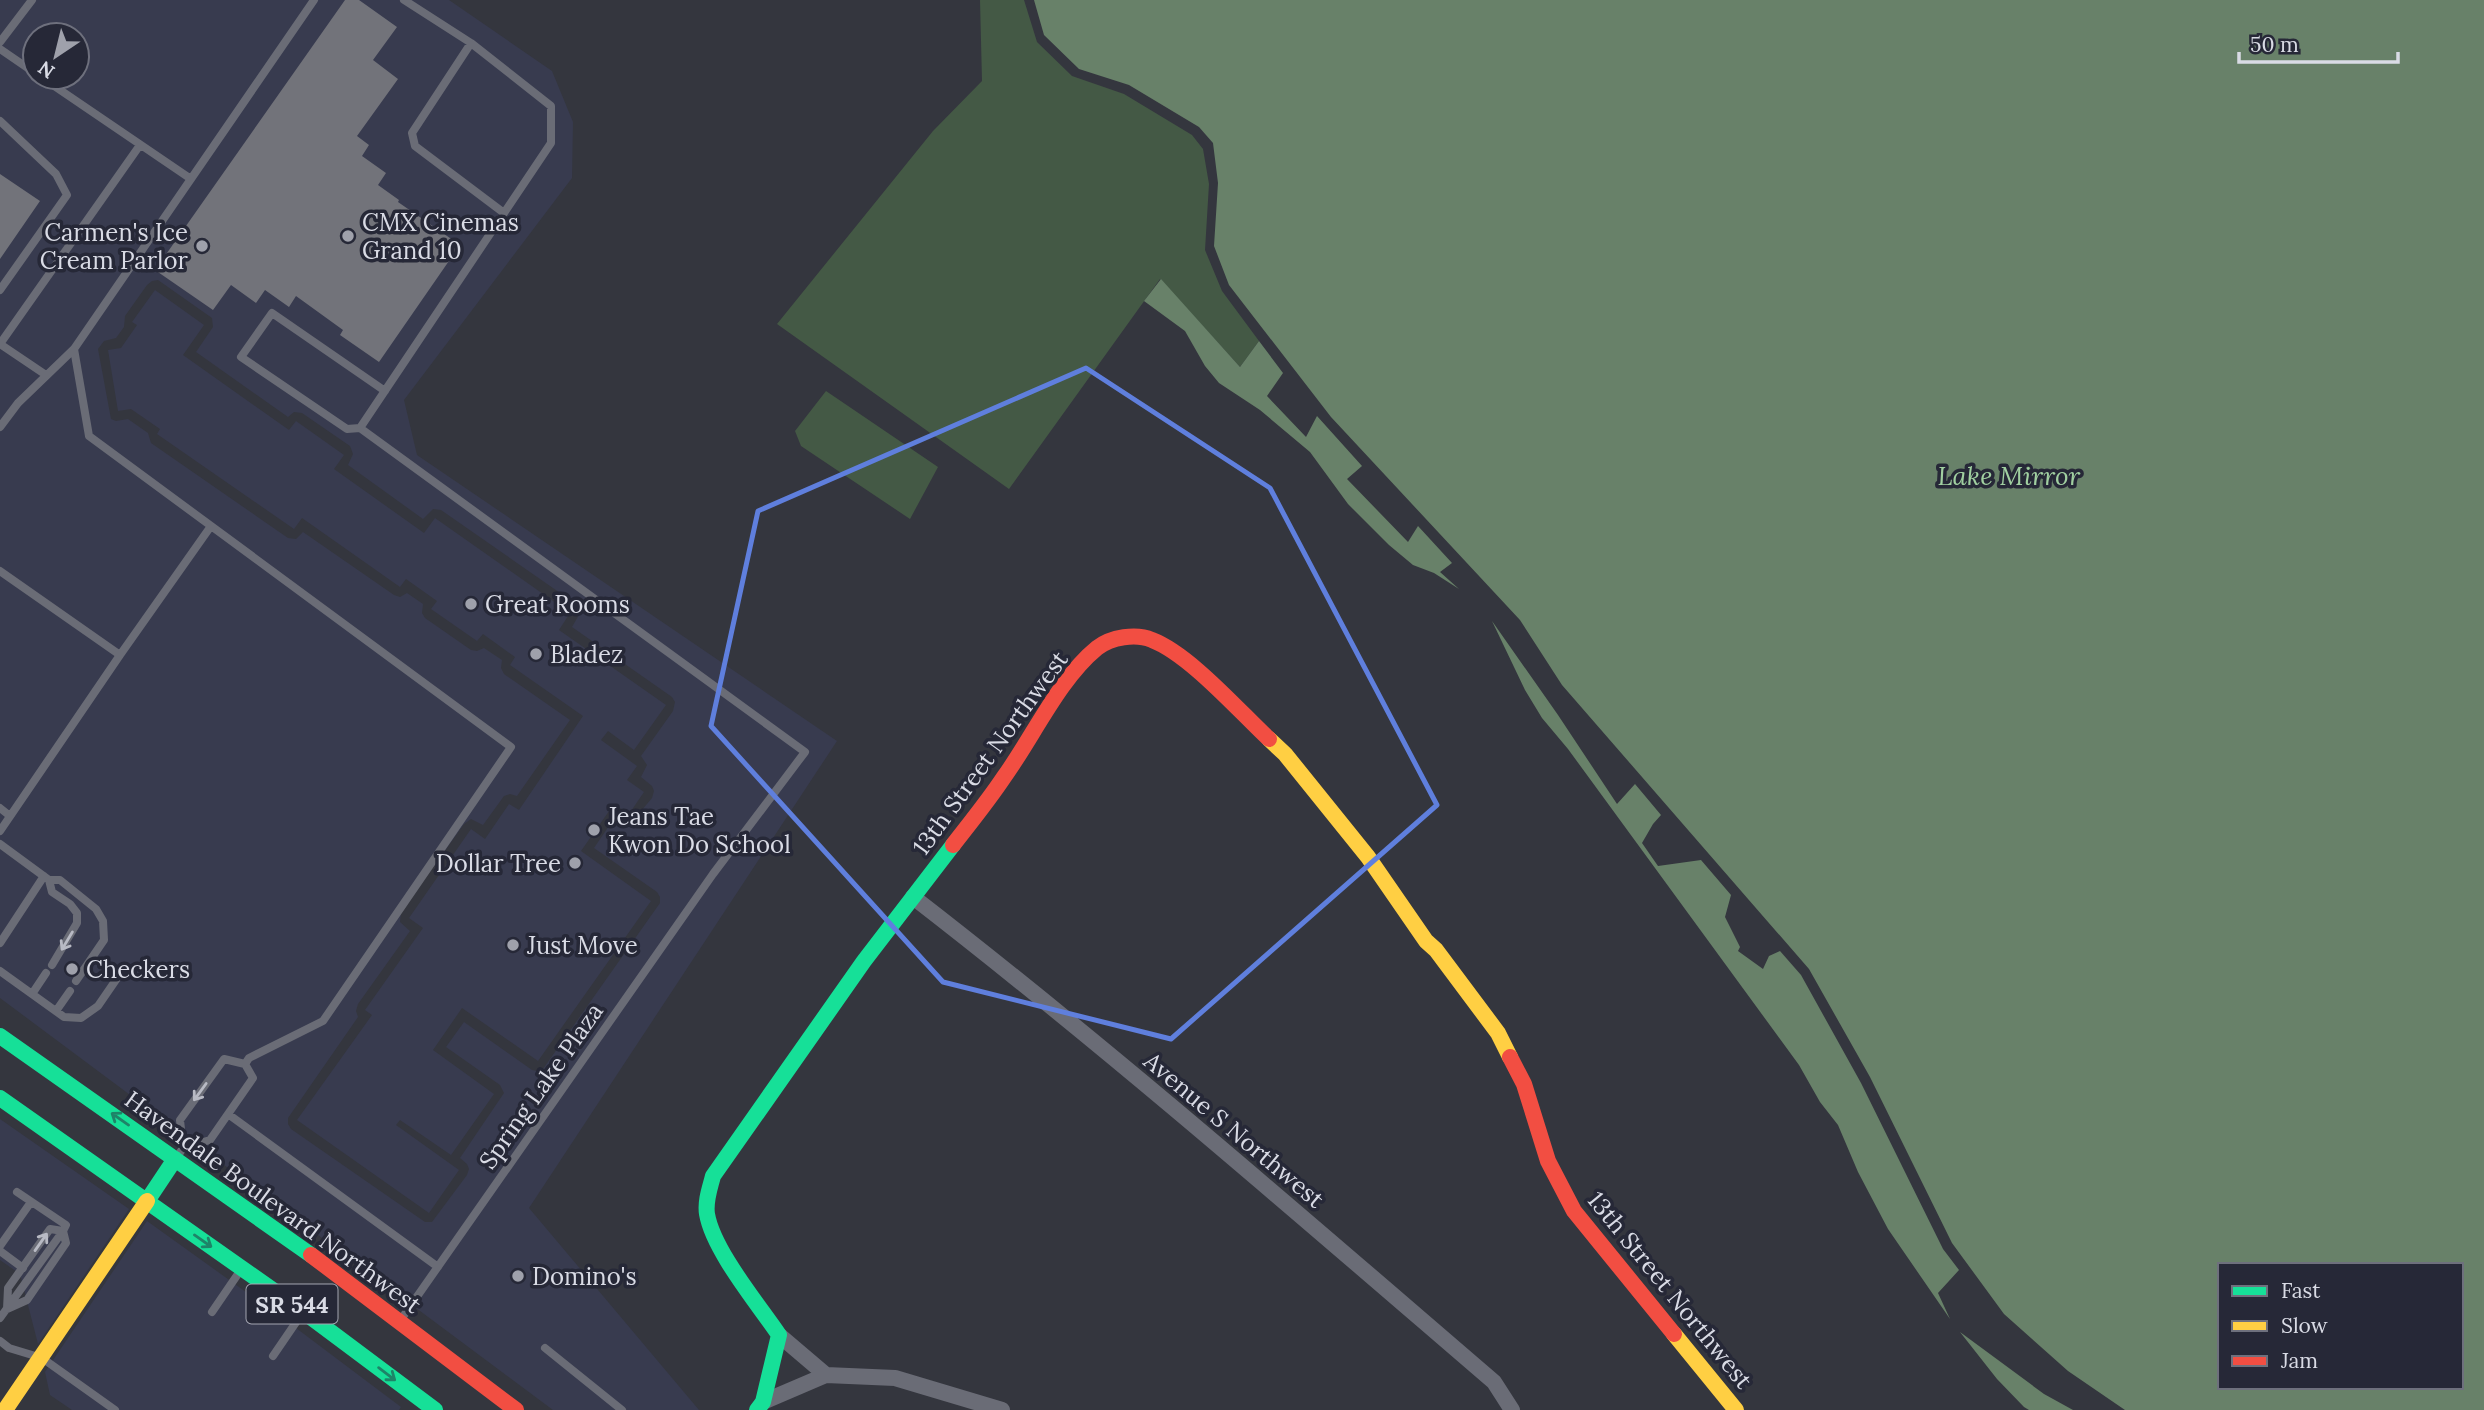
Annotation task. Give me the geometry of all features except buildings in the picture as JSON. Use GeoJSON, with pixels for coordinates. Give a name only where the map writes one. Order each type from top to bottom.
{"type":"FeatureCollection","features":[{"type":"Feature","properties":{"kind":"street","name":"13th Street Northwest"},"geometry":{"type":"LineString","coordinates":[[779,1335],[714,1235],[707,1216],[713,1176],[856,972],[1004,778],[1084,659],[1098,646],[1132,636],[1153,640],[1181,656],[1285,754],[1368,857],[1426,941],[1436,950],[1498,1033],[1524,1084],[1548,1161],[1574,1211],[1737,1410]]}},
{"type":"Feature","properties":{"kind":"street","name":"Avenue S Northwest"},"geometry":{"type":"LineString","coordinates":[[913,897],[1025,984],[1269,1188],[1494,1381],[1512,1410]]}},
{"type":"Feature","properties":{"kind":"street","name":"Havendale Boulevard Northwest"},"geometry":{"type":"LineString","coordinates":[[0,1036],[179,1153],[516,1410]]}},
{"type":"Feature","properties":{"kind":"street","name":"SR 544"},"geometry":{"type":"LineString","coordinates":[[0,1098],[304,1312],[416,1404],[435,1410]]}},
{"type":"Feature","properties":{"kind":"street"},"geometry":{"type":"LineString","coordinates":[[5,1410],[179,1153]]}},
{"type":"Feature","properties":{"kind":"street"},"geometry":{"type":"LineString","coordinates":[[760,1406],[779,1335],[826,1375]]}},
{"type":"Feature","properties":{"kind":"street"},"geometry":{"type":"LineString","coordinates":[[760,1406],[826,1375],[894,1378],[1002,1410]]}},
{"type":"Feature","properties":{"kind":"lane"},"geometry":{"type":"LineString","coordinates":[[0,42],[33,0]]}},
{"type":"Feature","properties":{"kind":"lane"},"geometry":{"type":"LineString","coordinates":[[0,427],[18,403],[74,349],[314,0]]}},
{"type":"Feature","properties":{"kind":"lane"},"geometry":{"type":"LineString","coordinates":[[385,391],[272,313],[241,357],[346,429],[360,428],[385,391],[551,143],[551,106],[471,43],[404,0]]}},
{"type":"Feature","properties":{"kind":"lane"},"geometry":{"type":"LineString","coordinates":[[471,43],[412,133],[415,146],[504,213]]}},
{"type":"Feature","properties":{"kind":"lane"},"geometry":{"type":"LineString","coordinates":[[0,49],[21,63]]}},
{"type":"Feature","properties":{"kind":"lane"},"geometry":{"type":"LineString","coordinates":[[61,91],[191,179]]}},
{"type":"Feature","properties":{"kind":"lane"},"geometry":{"type":"LineString","coordinates":[[0,121],[56,174],[67,195],[0,290]]}},
{"type":"Feature","properties":{"kind":"lane"},"geometry":{"type":"LineString","coordinates":[[47,375],[0,344],[140,145]]}},
{"type":"Feature","properties":{"kind":"lane"},"geometry":{"type":"LineString","coordinates":[[74,349],[89,436],[510,747],[323,1021],[248,1058],[246,1064],[253,1078],[210,1140],[179,1153],[180,1120],[224,1059],[246,1064]]}},
{"type":"Feature","properties":{"kind":"lane","name":"Spring Lake Plaza"},"geometry":{"type":"LineString","coordinates":[[360,428],[805,752],[713,874],[401,1321]]}},
{"type":"Feature","properties":{"kind":"lane"},"geometry":{"type":"LineString","coordinates":[[0,831],[211,526]]}},
{"type":"Feature","properties":{"kind":"lane"},"geometry":{"type":"LineString","coordinates":[[0,571],[120,655]]}},
{"type":"Feature","properties":{"kind":"lane"},"geometry":{"type":"LineString","coordinates":[[0,808],[10,816]]}},
{"type":"Feature","properties":{"kind":"lane"},"geometry":{"type":"LineString","coordinates":[[0,844],[47,878],[60,880],[96,909],[103,921],[104,940],[76,981]]}},
{"type":"Feature","properties":{"kind":"lane"},"geometry":{"type":"LineString","coordinates":[[0,943],[47,878]]}},
{"type":"Feature","properties":{"kind":"lane"},"geometry":{"type":"LineString","coordinates":[[47,878],[52,892],[78,913],[78,923],[52,965]]}},
{"type":"Feature","properties":{"kind":"lane"},"geometry":{"type":"LineString","coordinates":[[0,971],[64,1017],[81,1018],[98,1006],[120,974]]}},
{"type":"Feature","properties":{"kind":"lane"},"geometry":{"type":"LineString","coordinates":[[32,994],[46,973]]}},
{"type":"Feature","properties":{"kind":"lane"},"geometry":{"type":"LineString","coordinates":[[56,1011],[70,991]]}},
{"type":"Feature","properties":{"kind":"lane"},"geometry":{"type":"LineString","coordinates":[[228,1114],[438,1267]]}},
{"type":"Feature","properties":{"kind":"lane"},"geometry":{"type":"LineString","coordinates":[[0,1318],[7,1309],[27,1300],[66,1243],[63,1231],[66,1225],[17,1192]]}},
{"type":"Feature","properties":{"kind":"lane"},"geometry":{"type":"LineString","coordinates":[[0,1245],[31,1202]]}},
{"type":"Feature","properties":{"kind":"lane"},"geometry":{"type":"LineString","coordinates":[[7,1309],[8,1288],[50,1229],[63,1231]]}},
{"type":"Feature","properties":{"kind":"lane"},"geometry":{"type":"LineString","coordinates":[[0,1251],[23,1268]]}},
{"type":"Feature","properties":{"kind":"lane"},"geometry":{"type":"LineString","coordinates":[[212,1312],[242,1268]]}},
{"type":"Feature","properties":{"kind":"lane"},"geometry":{"type":"LineString","coordinates":[[273,1356],[304,1312]]}},
{"type":"Feature","properties":{"kind":"lane"},"geometry":{"type":"LineString","coordinates":[[0,1340],[9,1348],[42,1358],[115,1410]]}},
{"type":"Feature","properties":{"kind":"lane"},"geometry":{"type":"LineString","coordinates":[[545,1348],[622,1410]]}},
{"type":"Feature","properties":{"kind":"highlighted area"},"geometry":{"type":"Polygon","coordinates":[[[1086,368],[1270,488],[1437,805],[1171,1039],[943,982],[711,726],[758,511],[1086,368]]]}},
{"type":"Feature","properties":{"kind":"shaded area"},"geometry":{"type":"Polygon","coordinates":[[[0,0],[449,0],[552,71],[573,122],[572,178],[404,400],[417,455],[837,741],[529,1208],[699,1410],[553,1410],[0,998],[0,0]],[[158,280],[147,285],[125,316],[124,327],[116,338],[104,341],[98,349],[111,419],[128,419],[148,433],[151,443],[288,538],[296,539],[303,532],[394,595],[400,597],[407,593],[423,604],[422,613],[425,618],[471,650],[484,648],[502,660],[501,668],[504,674],[570,720],[517,796],[504,796],[483,825],[471,819],[464,824],[401,912],[400,922],[410,931],[358,1004],[358,1017],[288,1118],[291,1129],[425,1222],[432,1222],[467,1175],[467,1164],[460,1158],[504,1093],[500,1085],[446,1047],[464,1022],[532,1070],[543,1069],[660,903],[657,892],[594,848],[615,817],[625,824],[631,823],[652,798],[652,786],[641,777],[647,765],[641,756],[673,711],[675,702],[672,697],[572,627],[580,613],[576,604],[441,510],[433,509],[423,519],[348,465],[353,454],[350,446],[302,413],[294,412],[288,417],[196,352],[213,327],[212,318],[158,280]]]}},
{"type":"Feature","properties":{"kind":"shaded area"},"geometry":{"type":"Polygon","coordinates":[[[980,0],[1024,0],[1037,42],[1072,76],[1124,94],[1192,135],[1203,149],[1209,184],[1205,250],[1222,291],[1259,341],[1240,367],[1160,279],[1009,489],[777,324],[933,131],[982,81],[980,0]]]}},
{"type":"Feature","properties":{"kind":"shaded area"},"geometry":{"type":"Polygon","coordinates":[[[155,290],[204,325],[183,355],[289,430],[296,421],[344,455],[334,469],[424,533],[435,518],[570,613],[559,630],[666,705],[634,750],[608,731],[601,740],[637,766],[627,780],[644,792],[629,814],[614,804],[581,851],[651,901],[538,1061],[462,1008],[433,1050],[494,1094],[451,1155],[400,1120],[396,1125],[459,1170],[429,1213],[297,1120],[372,1015],[365,1010],[423,928],[409,918],[471,829],[485,839],[509,804],[519,810],[583,716],[510,665],[515,657],[483,634],[477,641],[431,609],[437,601],[406,579],[400,587],[302,518],[294,529],[157,434],[160,429],[131,409],[118,411],[108,350],[121,348],[137,325],[132,322],[155,290]]]}},
{"type":"Feature","properties":{"kind":"shaded area"},"geometry":{"type":"Polygon","coordinates":[[[826,391],[938,467],[910,519],[801,446],[795,431],[826,391]]]}},
{"type":"Feature","properties":{"kind":"shaded area"},"geometry":{"type":"Polygon","coordinates":[[[0,1119],[129,1209],[38,1344],[20,1274],[0,1260],[0,1119]]]}},
{"type":"Feature","properties":{"kind":"shaded area"},"geometry":{"type":"Polygon","coordinates":[[[147,1221],[292,1325],[401,1407],[399,1410],[72,1410],[50,1395],[45,1372],[147,1221]]]}},
{"type":"Feature","properties":{"kind":"water","name":"Lake Mirror"},"geometry":{"type":"Polygon","coordinates":[[[1034,0],[2484,0],[2484,1410],[2125,1410],[2068,1371],[2004,1314],[1952,1243],[1870,1077],[1809,969],[1562,685],[1520,620],[1331,417],[1229,285],[1214,246],[1218,183],[1213,143],[1199,127],[1129,85],[1079,69],[1044,35],[1034,0]]]}},
{"type":"Feature","properties":{"kind":"water"},"geometry":{"type":"Polygon","coordinates":[[[1161,279],[1240,367],[1259,341],[1283,373],[1267,396],[1306,437],[1317,416],[1362,466],[1347,479],[1408,542],[1418,526],[1452,563],[1440,572],[1459,589],[1434,573],[1413,565],[1389,545],[1348,504],[1310,452],[1260,410],[1219,383],[1205,366],[1185,331],[1144,301],[1161,279]]]}},
{"type":"Feature","properties":{"kind":"water"},"geometry":{"type":"Polygon","coordinates":[[[1492,621],[1617,804],[1635,784],[1661,815],[1642,843],[1658,866],[1701,860],[1731,895],[1725,917],[1740,947],[1738,951],[1763,969],[1769,956],[1780,951],[1801,975],[1861,1083],[1943,1249],[1959,1270],[1938,1293],[1950,1319],[1888,1229],[1858,1172],[1838,1125],[1820,1102],[1799,1065],[1568,749],[1542,718],[1525,690],[1492,621]]]}},
{"type":"Feature","properties":{"kind":"water"},"geometry":{"type":"Polygon","coordinates":[[[1960,1332],[2044,1394],[2073,1410],[2029,1410],[2024,1407],[1997,1379],[1960,1332]]]}},
{"type":"Feature","properties":{"kind":"traffic: fast"},"geometry":{"type":"LineString","coordinates":[[757,1410],[763,1402],[779,1335],[727,1260],[711,1228],[707,1204],[713,1176],[864,961],[953,845]]}},
{"type":"Feature","properties":{"kind":"traffic: fast"},"geometry":{"type":"LineString","coordinates":[[0,1036],[311,1255]]}},
{"type":"Feature","properties":{"kind":"traffic: fast"},"geometry":{"type":"LineString","coordinates":[[0,1098],[304,1312],[435,1410]]}},
{"type":"Feature","properties":{"kind":"traffic: fast"},"geometry":{"type":"LineString","coordinates":[[147,1201],[175,1159]]}},
{"type":"Feature","properties":{"kind":"traffic: slow"},"geometry":{"type":"LineString","coordinates":[[1269,739],[1285,754],[1368,857],[1426,941],[1436,950],[1498,1033],[1510,1057]]}},
{"type":"Feature","properties":{"kind":"traffic: slow"},"geometry":{"type":"LineString","coordinates":[[5,1410],[147,1201]]}},
{"type":"Feature","properties":{"kind":"traffic: slow"},"geometry":{"type":"LineString","coordinates":[[1674,1334],[1736,1410]]}},
{"type":"Feature","properties":{"kind":"traffic: jam"},"geometry":{"type":"LineString","coordinates":[[953,845],[998,786],[1071,676],[1097,648],[1109,641],[1139,637],[1166,647],[1197,670],[1269,739]]}},
{"type":"Feature","properties":{"kind":"traffic: jam"},"geometry":{"type":"LineString","coordinates":[[1510,1057],[1524,1084],[1548,1161],[1574,1211],[1674,1334]]}},
{"type":"Feature","properties":{"kind":"traffic: jam"},"geometry":{"type":"LineString","coordinates":[[311,1255],[516,1410]]}},
{"type":"Feature","properties":{"kind":"place","name":"CMX Cinemas Grand 10"},"geometry":{"type":"Point","coordinates":[348,236]}},
{"type":"Feature","properties":{"kind":"place","name":"Carmen's Ice Cream Parlor"},"geometry":{"type":"Point","coordinates":[202,246]}},
{"type":"Feature","properties":{"kind":"place","name":"Great Rooms"},"geometry":{"type":"Point","coordinates":[471,604]}},
{"type":"Feature","properties":{"kind":"place","name":"Bladez"},"geometry":{"type":"Point","coordinates":[536,654]}},
{"type":"Feature","properties":{"kind":"place","name":"Jeans Tae Kwon Do School"},"geometry":{"type":"Point","coordinates":[594,830]}},
{"type":"Feature","properties":{"kind":"place","name":"Dollar Tree"},"geometry":{"type":"Point","coordinates":[575,863]}},
{"type":"Feature","properties":{"kind":"place","name":"Just Move"},"geometry":{"type":"Point","coordinates":[513,945]}},
{"type":"Feature","properties":{"kind":"place","name":"Checkers"},"geometry":{"type":"Point","coordinates":[72,969]}},
{"type":"Feature","properties":{"kind":"place","name":"Domino's"},"geometry":{"type":"Point","coordinates":[518,1276]}}]}
